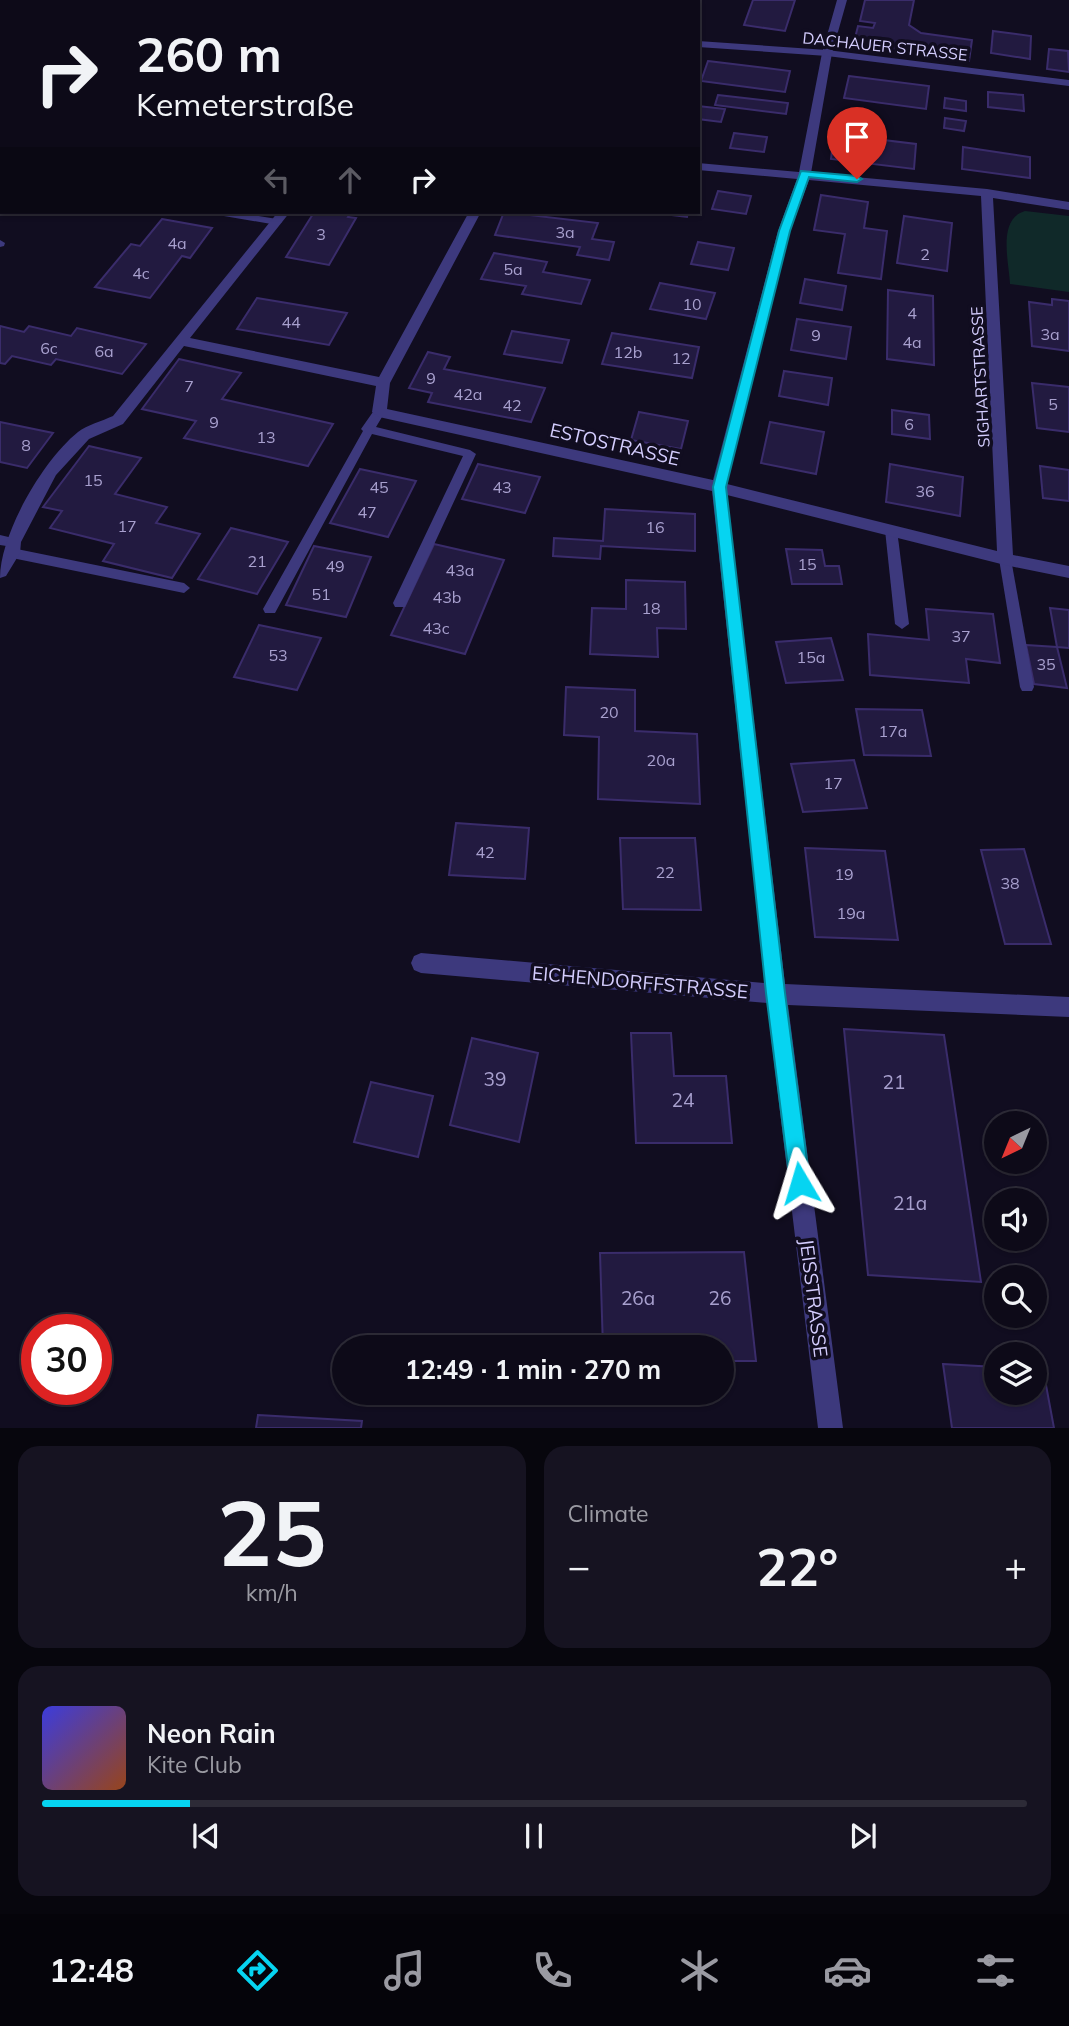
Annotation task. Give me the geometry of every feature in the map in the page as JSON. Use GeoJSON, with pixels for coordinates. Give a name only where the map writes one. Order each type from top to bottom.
{"type":"FeatureCollection","features":[{"type":"Feature","properties":{"kind":"street","name":"JEISSTRASSE"},"geometry":{"type":"LineString","coordinates":[[831,1427],[776,993],[719,487],[784,231],[805,174],[827,53],[842,0]]}},
{"type":"Feature","properties":{"kind":"street","name":"DACHAUER STRASSE"},"geometry":{"type":"LineString","coordinates":[[700,44],[827,53],[1069,83]]}},
{"type":"Feature","properties":{"kind":"street"},"geometry":{"type":"LineString","coordinates":[[700,166],[987,193],[1069,206]]}},
{"type":"Feature","properties":{"kind":"street","name":"SIGHARTSTRASSE"},"geometry":{"type":"LineString","coordinates":[[987,193],[1005,559]]}},
{"type":"Feature","properties":{"kind":"street"},"geometry":{"type":"LineString","coordinates":[[379,412],[383,383],[474,214]]}},
{"type":"Feature","properties":{"kind":"street"},"geometry":{"type":"LineString","coordinates":[[0,572],[8,545],[50,472],[84,435],[118,420],[280,217]]}},
{"type":"Feature","properties":{"kind":"street"},"geometry":{"type":"LineString","coordinates":[[182,341],[383,383]]}},
{"type":"Feature","properties":{"kind":"street","name":"ESTOSTRASSE"},"geometry":{"type":"LineString","coordinates":[[379,412],[719,487],[1005,559],[1069,572]]}},
{"type":"Feature","properties":{"kind":"street","name":"EICHENDORFFSTRASSE"},"geometry":{"type":"LineString","coordinates":[[421,963],[776,993],[1069,1007]]}},
{"type":"Feature","properties":{"kind":"lane"},"geometry":{"type":"LineString","coordinates":[[243,214],[280,217]]}},
{"type":"Feature","properties":{"kind":"lane"},"geometry":{"type":"LineString","coordinates":[[270,609],[367,429],[379,412]]}},
{"type":"Feature","properties":{"kind":"lane"},"geometry":{"type":"LineString","coordinates":[[367,429],[470,454],[400,603]]}},
{"type":"Feature","properties":{"kind":"lane"},"geometry":{"type":"LineString","coordinates":[[891,530],[902,624]]}},
{"type":"Feature","properties":{"kind":"lane"},"geometry":{"type":"LineString","coordinates":[[8,545],[184,588]]}},
{"type":"Feature","properties":{"kind":"lane"},"geometry":{"type":"LineString","coordinates":[[1005,559],[1027,687]]}},
{"type":"Feature","properties":{"kind":"green space"},"geometry":{"type":"Polygon","coordinates":[[[1025,211],[1069,216],[1069,292],[1010,284],[1008,232],[1016,216],[1025,211]]]}},
{"type":"Feature","properties":{"kind":"building"},"geometry":{"type":"Polygon","coordinates":[[[753,0],[795,0],[785,31],[744,25],[753,0]]]}},
{"type":"Feature","properties":{"kind":"building"},"geometry":{"type":"Polygon","coordinates":[[[865,0],[914,0],[909,25],[921,33],[972,40],[969,61],[853,46],[858,26],[873,28],[875,23],[860,21],[865,0]]]}},
{"type":"Feature","properties":{"kind":"building"},"geometry":{"type":"Polygon","coordinates":[[[993,31],[1031,36],[1030,59],[991,53],[993,31]]]}},
{"type":"Feature","properties":{"kind":"building"},"geometry":{"type":"Polygon","coordinates":[[[1049,49],[1068,51],[1069,72],[1047,69],[1049,49]]]}},
{"type":"Feature","properties":{"kind":"building"},"geometry":{"type":"Polygon","coordinates":[[[708,61],[790,71],[785,92],[701,81],[708,61]]]}},
{"type":"Feature","properties":{"kind":"building"},"geometry":{"type":"Polygon","coordinates":[[[849,76],[929,86],[926,109],[844,98],[849,76]]]}},
{"type":"Feature","properties":{"kind":"building"},"geometry":{"type":"Polygon","coordinates":[[[988,92],[1023,95],[1024,111],[988,107],[988,92]]]}},
{"type":"Feature","properties":{"kind":"building"},"geometry":{"type":"Polygon","coordinates":[[[718,95],[788,103],[786,114],[715,105],[718,95]]]}},
{"type":"Feature","properties":{"kind":"building"},"geometry":{"type":"Polygon","coordinates":[[[945,98],[966,101],[966,111],[944,108],[945,98]]]}},
{"type":"Feature","properties":{"kind":"building"},"geometry":{"type":"Polygon","coordinates":[[[700,106],[725,109],[721,122],[700,119],[700,106]]]}},
{"type":"Feature","properties":{"kind":"building"},"geometry":{"type":"Polygon","coordinates":[[[945,118],[966,121],[964,131],[944,128],[945,118]]]}},
{"type":"Feature","properties":{"kind":"building"},"geometry":{"type":"Polygon","coordinates":[[[734,133],[767,137],[764,152],[730,148],[734,133]]]}},
{"type":"Feature","properties":{"kind":"building"},"geometry":{"type":"Polygon","coordinates":[[[834,134],[916,144],[914,169],[831,159],[834,134]]]}},
{"type":"Feature","properties":{"kind":"building"},"geometry":{"type":"Polygon","coordinates":[[[963,147],[1030,157],[1030,178],[962,169],[963,147]]]}},
{"type":"Feature","properties":{"kind":"building"},"geometry":{"type":"Polygon","coordinates":[[[718,191],[751,196],[746,214],[712,209],[718,191]]]}},
{"type":"Feature","properties":{"kind":"building"},"geometry":{"type":"Polygon","coordinates":[[[821,195],[868,202],[864,228],[887,231],[881,279],[838,273],[845,234],[814,230],[821,195]]]}},
{"type":"Feature","properties":{"kind":"building"},"geometry":{"type":"Polygon","coordinates":[[[313,214],[350,214],[348,217],[356,218],[329,265],[286,257],[313,214]]]}},
{"type":"Feature","properties":{"kind":"building"},"geometry":{"type":"Polygon","coordinates":[[[503,214],[521,214],[598,223],[592,239],[614,242],[609,260],[577,255],[580,247],[495,235],[503,214]]]}},
{"type":"Feature","properties":{"kind":"building"},"geometry":{"type":"Polygon","coordinates":[[[663,214],[688,214],[687,217],[663,214]]]}},
{"type":"Feature","properties":{"kind":"building"},"geometry":{"type":"Polygon","coordinates":[[[904,216],[952,223],[947,271],[897,263],[904,216]]]}},
{"type":"Feature","properties":{"kind":"building"},"geometry":{"type":"Polygon","coordinates":[[[162,219],[212,228],[190,258],[182,256],[150,298],[95,287],[131,244],[140,246],[162,219]]]}},
{"type":"Feature","properties":{"kind":"building"},"geometry":{"type":"Polygon","coordinates":[[[698,242],[734,248],[728,270],[691,264],[698,242]]]}},
{"type":"Feature","properties":{"kind":"building"},"geometry":{"type":"Polygon","coordinates":[[[494,253],[547,262],[543,272],[590,280],[581,304],[522,294],[526,286],[481,279],[494,253]]]}},
{"type":"Feature","properties":{"kind":"building"},"geometry":{"type":"Polygon","coordinates":[[[805,279],[846,286],[842,310],[800,303],[805,279]]]}},
{"type":"Feature","properties":{"kind":"building"},"geometry":{"type":"Polygon","coordinates":[[[660,283],[715,293],[706,319],[650,309],[660,283]]]}},
{"type":"Feature","properties":{"kind":"building"},"geometry":{"type":"Polygon","coordinates":[[[888,290],[933,296],[934,365],[887,359],[888,290]]]}},
{"type":"Feature","properties":{"kind":"building"},"geometry":{"type":"Polygon","coordinates":[[[257,298],[347,313],[329,345],[237,329],[257,298]]]}},
{"type":"Feature","properties":{"kind":"building"},"geometry":{"type":"Polygon","coordinates":[[[1052,299],[1069,301],[1069,351],[1032,346],[1029,302],[1052,305],[1052,299]]]}},
{"type":"Feature","properties":{"kind":"building"},"geometry":{"type":"Polygon","coordinates":[[[797,319],[851,327],[846,359],[791,350],[797,319]]]}},
{"type":"Feature","properties":{"kind":"building"},"geometry":{"type":"Polygon","coordinates":[[[0,326],[24,332],[29,326],[71,336],[77,328],[146,344],[122,374],[56,359],[51,365],[12,356],[5,364],[0,363],[0,326]]]}},
{"type":"Feature","properties":{"kind":"building"},"geometry":{"type":"Polygon","coordinates":[[[512,331],[569,340],[562,363],[504,354],[512,331]]]}},
{"type":"Feature","properties":{"kind":"building"},"geometry":{"type":"Polygon","coordinates":[[[612,333],[699,347],[692,378],[602,364],[612,333]]]}},
{"type":"Feature","properties":{"kind":"building"},"geometry":{"type":"Polygon","coordinates":[[[428,352],[450,357],[444,369],[545,388],[531,422],[428,402],[432,393],[409,388],[428,352]]]}},
{"type":"Feature","properties":{"kind":"building"},"geometry":{"type":"Polygon","coordinates":[[[179,359],[241,373],[222,399],[333,424],[308,466],[184,438],[196,421],[142,409],[179,359]]]}},
{"type":"Feature","properties":{"kind":"building"},"geometry":{"type":"Polygon","coordinates":[[[784,371],[832,378],[828,405],[779,396],[784,371]]]}},
{"type":"Feature","properties":{"kind":"building"},"geometry":{"type":"Polygon","coordinates":[[[1032,383],[1069,387],[1069,432],[1037,428],[1032,383]]]}},
{"type":"Feature","properties":{"kind":"building"},"geometry":{"type":"Polygon","coordinates":[[[892,410],[929,415],[930,439],[892,434],[892,410]]]}},
{"type":"Feature","properties":{"kind":"building"},"geometry":{"type":"Polygon","coordinates":[[[639,412],[688,421],[681,449],[631,440],[639,412]]]}},
{"type":"Feature","properties":{"kind":"building"},"geometry":{"type":"Polygon","coordinates":[[[0,422],[53,433],[27,468],[0,462],[0,422]]]}},
{"type":"Feature","properties":{"kind":"building"},"geometry":{"type":"Polygon","coordinates":[[[770,422],[824,432],[816,474],[761,463],[770,422]]]}},
{"type":"Feature","properties":{"kind":"building"},"geometry":{"type":"Polygon","coordinates":[[[89,446],[141,458],[115,494],[167,507],[156,523],[200,534],[172,578],[103,561],[114,544],[50,528],[62,511],[43,507],[89,446]]]}},
{"type":"Feature","properties":{"kind":"building"},"geometry":{"type":"Polygon","coordinates":[[[478,464],[540,477],[525,513],[462,499],[478,464]]]}},
{"type":"Feature","properties":{"kind":"building"},"geometry":{"type":"Polygon","coordinates":[[[890,464],[963,477],[960,516],[886,502],[890,464]]]}},
{"type":"Feature","properties":{"kind":"building"},"geometry":{"type":"Polygon","coordinates":[[[1040,466],[1069,470],[1069,501],[1043,498],[1040,466]]]}},
{"type":"Feature","properties":{"kind":"building"},"geometry":{"type":"Polygon","coordinates":[[[360,469],[416,481],[388,537],[330,523],[360,469]]]}},
{"type":"Feature","properties":{"kind":"building"},"geometry":{"type":"Polygon","coordinates":[[[605,509],[695,514],[695,551],[601,546],[600,559],[553,556],[554,538],[603,541],[605,509]]]}},
{"type":"Feature","properties":{"kind":"building"},"geometry":{"type":"Polygon","coordinates":[[[231,528],[288,542],[257,594],[198,579],[231,528]]]}},
{"type":"Feature","properties":{"kind":"building"},"geometry":{"type":"Polygon","coordinates":[[[434,544],[504,560],[465,654],[391,635],[434,544]]]}},
{"type":"Feature","properties":{"kind":"building"},"geometry":{"type":"Polygon","coordinates":[[[314,546],[371,557],[346,617],[286,605],[314,546]]]}},
{"type":"Feature","properties":{"kind":"building"},"geometry":{"type":"Polygon","coordinates":[[[786,549],[822,550],[825,566],[839,566],[842,584],[792,584],[786,549]]]}},
{"type":"Feature","properties":{"kind":"building"},"geometry":{"type":"Polygon","coordinates":[[[626,580],[685,582],[686,629],[657,628],[658,657],[590,654],[592,608],[626,609],[626,580]]]}},
{"type":"Feature","properties":{"kind":"building"},"geometry":{"type":"Polygon","coordinates":[[[1050,608],[1069,610],[1069,648],[1057,647],[1050,608]]]}},
{"type":"Feature","properties":{"kind":"building"},"geometry":{"type":"Polygon","coordinates":[[[926,609],[993,614],[1000,663],[966,659],[969,683],[870,675],[868,634],[929,640],[926,609]]]}},
{"type":"Feature","properties":{"kind":"building"},"geometry":{"type":"Polygon","coordinates":[[[259,625],[321,638],[297,690],[234,677],[259,625]]]}},
{"type":"Feature","properties":{"kind":"building"},"geometry":{"type":"Polygon","coordinates":[[[831,638],[843,680],[786,683],[776,642],[831,638]]]}},
{"type":"Feature","properties":{"kind":"building"},"geometry":{"type":"Polygon","coordinates":[[[1026,645],[1057,647],[1067,688],[1034,684],[1026,645]]]}},
{"type":"Feature","properties":{"kind":"building"},"geometry":{"type":"Polygon","coordinates":[[[566,687],[635,690],[635,731],[697,734],[700,804],[598,799],[599,737],[564,735],[566,687]]]}},
{"type":"Feature","properties":{"kind":"building"},"geometry":{"type":"Polygon","coordinates":[[[856,709],[922,710],[931,756],[864,755],[856,709]]]}},
{"type":"Feature","properties":{"kind":"building"},"geometry":{"type":"Polygon","coordinates":[[[854,760],[867,808],[803,812],[791,764],[854,760]]]}},
{"type":"Feature","properties":{"kind":"building"},"geometry":{"type":"Polygon","coordinates":[[[456,823],[529,828],[525,879],[449,875],[456,823]]]}},
{"type":"Feature","properties":{"kind":"building"},"geometry":{"type":"Polygon","coordinates":[[[620,838],[695,838],[701,910],[623,909],[620,838]]]}},
{"type":"Feature","properties":{"kind":"building"},"geometry":{"type":"Polygon","coordinates":[[[805,848],[885,851],[898,940],[815,937],[805,848]]]}},
{"type":"Feature","properties":{"kind":"building"},"geometry":{"type":"Polygon","coordinates":[[[1024,849],[1051,944],[1005,944],[981,850],[1024,849]]]}},
{"type":"Feature","properties":{"kind":"building"},"geometry":{"type":"Polygon","coordinates":[[[844,1029],[944,1035],[981,1282],[868,1275],[844,1029]]]}},
{"type":"Feature","properties":{"kind":"building"},"geometry":{"type":"Polygon","coordinates":[[[631,1033],[671,1033],[674,1076],[726,1076],[732,1143],[636,1143],[631,1033]]]}},
{"type":"Feature","properties":{"kind":"building"},"geometry":{"type":"Polygon","coordinates":[[[472,1038],[538,1053],[519,1142],[450,1125],[472,1038]]]}},
{"type":"Feature","properties":{"kind":"building"},"geometry":{"type":"Polygon","coordinates":[[[371,1082],[433,1096],[418,1157],[354,1142],[371,1082]]]}},
{"type":"Feature","properties":{"kind":"building"},"geometry":{"type":"Polygon","coordinates":[[[744,1252],[756,1361],[734,1361],[734,1335],[603,1335],[600,1253],[744,1252]]]}},
{"type":"Feature","properties":{"kind":"building"},"geometry":{"type":"Polygon","coordinates":[[[943,1364],[984,1366],[984,1405],[1047,1405],[1047,1390],[1054,1428],[952,1428],[943,1364]]]}},
{"type":"Feature","properties":{"kind":"building"},"geometry":{"type":"Polygon","coordinates":[[[258,1415],[362,1421],[361,1428],[256,1428],[258,1415]]]}},
{"type":"Feature","properties":{"kind":"route"},"geometry":{"type":"LineString","coordinates":[[800,1183],[719,487],[784,231],[805,174],[857,179]]}}]}
